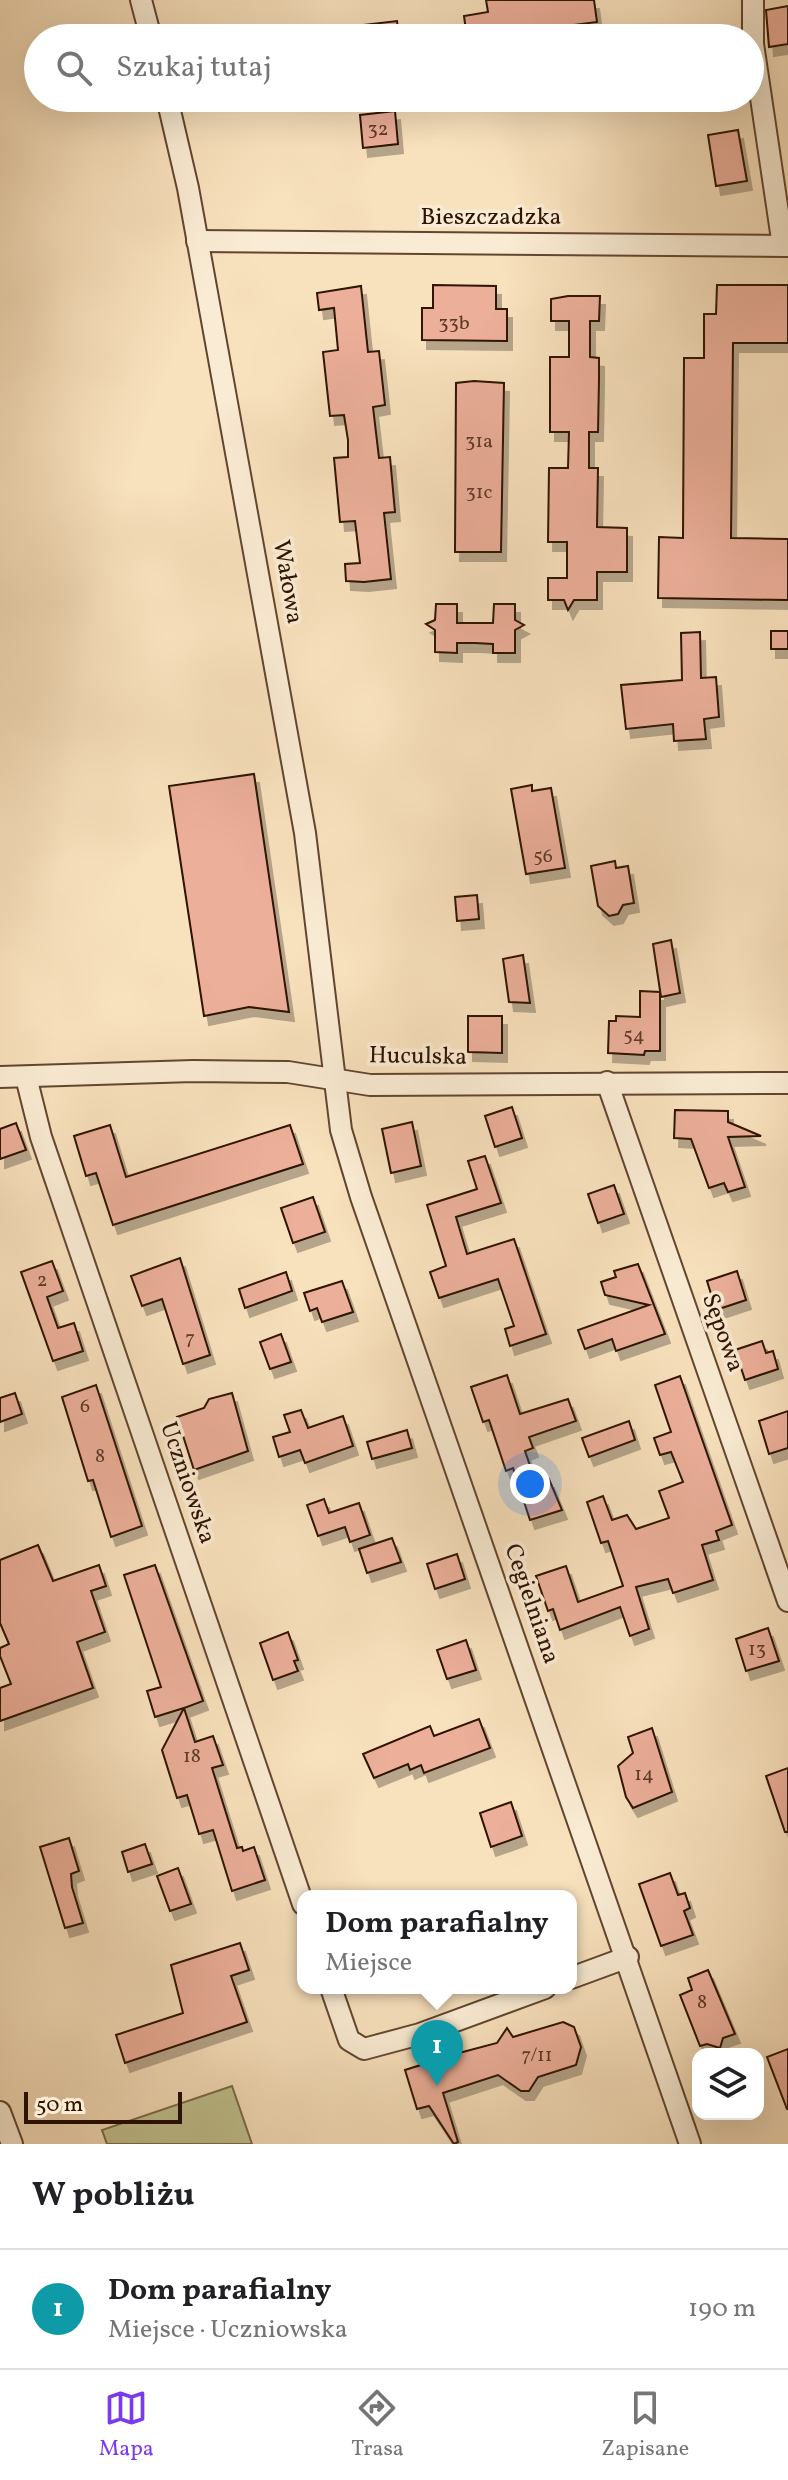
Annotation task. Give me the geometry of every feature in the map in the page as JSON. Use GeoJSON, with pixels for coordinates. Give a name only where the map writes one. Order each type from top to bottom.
{"type":"FeatureCollection","features":[{"type":"Feature","properties":{"kind":"street"},"geometry":{"type":"LineString","coordinates":[[141,0],[147,24]]}},
{"type":"Feature","properties":{"kind":"street","name":"Bieszczadzka"},"geometry":{"type":"LineString","coordinates":[[753,0],[753,24]]}},
{"type":"Feature","properties":{"kind":"street","name":"Bieszczadzka"},"geometry":{"type":"LineString","coordinates":[[197,241],[786,246],[764,111]]}},
{"type":"Feature","properties":{"kind":"street","name":"Wałowa"},"geometry":{"type":"LineString","coordinates":[[170,112],[197,241],[305,833],[332,1078]]}},
{"type":"Feature","properties":{"kind":"street","name":"Huculska"},"geometry":{"type":"LineString","coordinates":[[0,1077],[193,1071],[288,1072],[370,1085],[788,1083]]}},
{"type":"Feature","properties":{"kind":"street","name":"Uczniowska"},"geometry":{"type":"LineString","coordinates":[[26,1077],[41,1137],[298,1890]]}},
{"type":"Feature","properties":{"kind":"street","name":"Cegielniana"},"geometry":{"type":"LineString","coordinates":[[332,1078],[341,1130],[361,1197],[628,1957],[690,2144]]}},
{"type":"Feature","properties":{"kind":"street","name":"Sępowa"},"geometry":{"type":"LineString","coordinates":[[607,1082],[788,1601]]}},
{"type":"Feature","properties":{"kind":"street"},"geometry":{"type":"LineString","coordinates":[[577,1976],[628,1957]]}},
{"type":"Feature","properties":{"kind":"street"},"geometry":{"type":"LineString","coordinates":[[333,1994],[349,2040],[364,2049],[420,2034],[529,1994]]}},
{"type":"Feature","properties":{"kind":"street"},"geometry":{"type":"LineString","coordinates":[[0,2112],[12,2144]]}},
{"type":"Feature","properties":{"kind":"green space"},"geometry":{"type":"Polygon","coordinates":[[[232,2086],[252,2144],[107,2144],[102,2130],[232,2086]]]}},
{"type":"Feature","properties":{"kind":"building"},"geometry":{"type":"Polygon","coordinates":[[[486,0],[594,0],[597,22],[465,24],[464,16],[488,12],[486,0]]]}},
{"type":"Feature","properties":{"kind":"building"},"geometry":{"type":"Polygon","coordinates":[[[788,6],[788,44],[769,47],[766,10],[788,6]]]}},
{"type":"Feature","properties":{"kind":"building"},"geometry":{"type":"Polygon","coordinates":[[[395,112],[398,144],[363,148],[360,115],[395,112]]]}},
{"type":"Feature","properties":{"kind":"building"},"geometry":{"type":"Polygon","coordinates":[[[738,130],[747,181],[716,186],[708,135],[738,130]]]}},
{"type":"Feature","properties":{"kind":"building"},"geometry":{"type":"Polygon","coordinates":[[[433,285],[496,286],[496,309],[507,309],[507,341],[422,340],[422,308],[433,308],[433,285]]]}},
{"type":"Feature","properties":{"kind":"building"},"geometry":{"type":"Polygon","coordinates":[[[717,285],[788,285],[788,343],[733,343],[731,538],[788,539],[788,600],[658,598],[659,537],[683,538],[684,358],[704,358],[704,314],[716,314],[717,285]]]}},
{"type":"Feature","properties":{"kind":"building"},"geometry":{"type":"Polygon","coordinates":[[[361,286],[368,352],[379,351],[385,405],[373,407],[379,458],[390,457],[395,512],[384,513],[391,579],[364,582],[346,581],[345,564],[360,563],[355,521],[340,522],[334,458],[348,457],[348,440],[344,415],[330,416],[323,352],[338,350],[334,308],[319,310],[317,293],[361,286]]]}},
{"type":"Feature","properties":{"kind":"building"},"geometry":{"type":"Polygon","coordinates":[[[600,296],[599,321],[590,321],[590,357],[599,358],[599,379],[598,432],[589,432],[589,468],[598,468],[597,527],[627,528],[627,572],[597,572],[597,600],[574,600],[568,610],[564,600],[548,600],[548,578],[567,578],[567,542],[548,542],[549,468],[568,468],[569,432],[550,432],[550,357],[569,357],[569,321],[551,321],[551,299],[600,296]]]}},
{"type":"Feature","properties":{"kind":"building"},"geometry":{"type":"Polygon","coordinates":[[[456,383],[504,383],[501,552],[455,552],[456,383]]]}},
{"type":"Feature","properties":{"kind":"building"},"geometry":{"type":"Polygon","coordinates":[[[436,604],[457,604],[457,623],[493,623],[494,604],[515,604],[515,620],[524,625],[515,630],[515,653],[493,653],[493,644],[475,643],[457,643],[457,653],[435,652],[435,630],[426,624],[435,620],[436,604]]]}},
{"type":"Feature","properties":{"kind":"building"},"geometry":{"type":"Polygon","coordinates":[[[771,631],[788,631],[788,649],[771,649],[771,631]]]}},
{"type":"Feature","properties":{"kind":"building"},"geometry":{"type":"Polygon","coordinates":[[[700,632],[701,678],[716,677],[719,717],[704,719],[706,739],[674,741],[673,724],[626,729],[621,685],[682,680],[681,633],[700,632]]]}},
{"type":"Feature","properties":{"kind":"building"},"geometry":{"type":"Polygon","coordinates":[[[254,774],[289,1012],[249,1007],[204,1016],[169,786],[254,774]]]}},
{"type":"Feature","properties":{"kind":"building"},"geometry":{"type":"Polygon","coordinates":[[[532,785],[532,791],[551,788],[565,868],[526,874],[511,789],[532,785]]]}},
{"type":"Feature","properties":{"kind":"building"},"geometry":{"type":"Polygon","coordinates":[[[615,861],[616,868],[628,866],[634,903],[623,905],[618,914],[609,916],[598,906],[591,866],[615,861]]]}},
{"type":"Feature","properties":{"kind":"building"},"geometry":{"type":"Polygon","coordinates":[[[477,895],[479,919],[457,921],[455,897],[477,895]]]}},
{"type":"Feature","properties":{"kind":"building"},"geometry":{"type":"Polygon","coordinates":[[[671,940],[680,993],[661,997],[653,944],[671,940]]]}},
{"type":"Feature","properties":{"kind":"building"},"geometry":{"type":"Polygon","coordinates":[[[523,955],[530,1003],[509,1002],[503,959],[523,955]]]}},
{"type":"Feature","properties":{"kind":"building"},"geometry":{"type":"Polygon","coordinates":[[[640,991],[660,992],[660,1051],[645,1051],[644,1055],[608,1053],[609,1021],[616,1021],[616,1016],[640,1017],[640,991]]]}},
{"type":"Feature","properties":{"kind":"building"},"geometry":{"type":"Polygon","coordinates":[[[468,1016],[502,1016],[502,1053],[468,1052],[468,1016]]]}},
{"type":"Feature","properties":{"kind":"building"},"geometry":{"type":"Polygon","coordinates":[[[512,1107],[522,1138],[495,1147],[485,1116],[512,1107]]]}},
{"type":"Feature","properties":{"kind":"building"},"geometry":{"type":"Polygon","coordinates":[[[675,1110],[728,1111],[728,1122],[761,1136],[728,1137],[745,1187],[728,1192],[724,1183],[709,1188],[691,1139],[674,1138],[675,1110]]]}},
{"type":"Feature","properties":{"kind":"building"},"geometry":{"type":"Polygon","coordinates":[[[412,1122],[421,1166],[391,1173],[382,1129],[412,1122]]]}},
{"type":"Feature","properties":{"kind":"building"},"geometry":{"type":"Polygon","coordinates":[[[16,1123],[26,1150],[0,1159],[0,1129],[16,1123]]]}},
{"type":"Feature","properties":{"kind":"building"},"geometry":{"type":"Polygon","coordinates":[[[110,1125],[126,1177],[290,1125],[303,1164],[113,1225],[96,1173],[86,1176],[74,1136],[110,1125]]]}},
{"type":"Feature","properties":{"kind":"building"},"geometry":{"type":"Polygon","coordinates":[[[485,1156],[501,1203],[456,1217],[467,1254],[514,1239],[546,1334],[510,1346],[505,1329],[514,1326],[498,1279],[439,1298],[430,1272],[446,1266],[427,1205],[477,1189],[468,1161],[485,1156]]]}},
{"type":"Feature","properties":{"kind":"building"},"geometry":{"type":"Polygon","coordinates":[[[614,1185],[624,1214],[598,1223],[588,1194],[614,1185]]]}},
{"type":"Feature","properties":{"kind":"building"},"geometry":{"type":"Polygon","coordinates":[[[313,1197],[325,1232],[293,1243],[281,1208],[313,1197]]]}},
{"type":"Feature","properties":{"kind":"building"},"geometry":{"type":"Polygon","coordinates":[[[180,1258],[210,1355],[183,1364],[162,1299],[142,1306],[131,1276],[180,1258]]]}},
{"type":"Feature","properties":{"kind":"building"},"geometry":{"type":"Polygon","coordinates":[[[52,1261],[63,1291],[47,1297],[58,1328],[74,1323],[83,1351],[53,1361],[21,1272],[52,1261]]]}},
{"type":"Feature","properties":{"kind":"building"},"geometry":{"type":"Polygon","coordinates":[[[638,1264],[665,1334],[616,1351],[612,1339],[585,1349],[578,1330],[649,1305],[605,1295],[601,1282],[616,1277],[614,1271],[638,1264]]]}},
{"type":"Feature","properties":{"kind":"building"},"geometry":{"type":"Polygon","coordinates":[[[737,1271],[746,1300],[716,1310],[707,1281],[737,1271]]]}},
{"type":"Feature","properties":{"kind":"building"},"geometry":{"type":"Polygon","coordinates":[[[286,1272],[292,1291],[245,1308],[239,1289],[286,1272]]]}},
{"type":"Feature","properties":{"kind":"building"},"geometry":{"type":"Polygon","coordinates":[[[342,1281],[353,1312],[322,1322],[317,1308],[310,1311],[304,1293],[342,1281]]]}},
{"type":"Feature","properties":{"kind":"building"},"geometry":{"type":"Polygon","coordinates":[[[281,1334],[291,1362],[270,1369],[260,1342],[281,1334]]]}},
{"type":"Feature","properties":{"kind":"building"},"geometry":{"type":"Polygon","coordinates":[[[762,1341],[766,1353],[773,1351],[778,1369],[745,1380],[735,1350],[762,1341]]]}},
{"type":"Feature","properties":{"kind":"building"},"geometry":{"type":"Polygon","coordinates":[[[507,1375],[520,1414],[568,1399],[576,1421],[529,1437],[533,1448],[525,1451],[536,1483],[549,1479],[562,1510],[530,1520],[513,1468],[506,1471],[489,1420],[483,1422],[471,1387],[507,1375]]]}},
{"type":"Feature","properties":{"kind":"building"},"geometry":{"type":"Polygon","coordinates":[[[680,1376],[732,1525],[716,1531],[719,1540],[702,1545],[713,1580],[673,1593],[668,1579],[636,1587],[649,1629],[630,1636],[620,1607],[560,1630],[553,1609],[548,1611],[536,1576],[566,1566],[578,1602],[623,1586],[608,1541],[601,1543],[587,1502],[603,1496],[612,1520],[627,1515],[636,1529],[669,1518],[659,1491],[683,1482],[671,1452],[660,1455],[654,1438],[671,1432],[655,1385],[680,1376]]]}},
{"type":"Feature","properties":{"kind":"building"},"geometry":{"type":"Polygon","coordinates":[[[96,1385],[142,1526],[111,1537],[93,1480],[88,1481],[62,1397],[96,1385]]]}},
{"type":"Feature","properties":{"kind":"building"},"geometry":{"type":"Polygon","coordinates":[[[15,1393],[22,1414],[0,1422],[0,1398],[15,1393]]]}},
{"type":"Feature","properties":{"kind":"building"},"geometry":{"type":"Polygon","coordinates":[[[232,1393],[248,1451],[194,1470],[177,1417],[204,1408],[209,1399],[232,1393]]]}},
{"type":"Feature","properties":{"kind":"building"},"geometry":{"type":"Polygon","coordinates":[[[301,1410],[308,1428],[343,1416],[353,1446],[305,1463],[300,1450],[279,1457],[273,1437],[290,1432],[284,1415],[301,1410]]]}},
{"type":"Feature","properties":{"kind":"building"},"geometry":{"type":"Polygon","coordinates":[[[788,1411],[788,1448],[769,1454],[759,1421],[788,1411]]]}},
{"type":"Feature","properties":{"kind":"building"},"geometry":{"type":"Polygon","coordinates":[[[629,1421],[635,1440],[589,1457],[582,1438],[629,1421]]]}},
{"type":"Feature","properties":{"kind":"building"},"geometry":{"type":"Polygon","coordinates":[[[407,1430],[412,1448],[372,1459],[367,1442],[407,1430]]]}},
{"type":"Feature","properties":{"kind":"building"},"geometry":{"type":"Polygon","coordinates":[[[324,1499],[329,1513],[359,1503],[370,1535],[350,1542],[345,1527],[318,1536],[307,1505],[324,1499]]]}},
{"type":"Feature","properties":{"kind":"building"},"geometry":{"type":"Polygon","coordinates":[[[392,1538],[401,1562],[367,1573],[359,1549],[392,1538]]]}},
{"type":"Feature","properties":{"kind":"building"},"geometry":{"type":"Polygon","coordinates":[[[38,1545],[53,1581],[99,1565],[106,1586],[91,1591],[105,1632],[77,1642],[93,1688],[0,1721],[0,1688],[11,1684],[0,1656],[0,1648],[9,1644],[0,1623],[0,1560],[38,1545]]]}},
{"type":"Feature","properties":{"kind":"building"},"geometry":{"type":"Polygon","coordinates":[[[457,1554],[465,1579],[435,1589],[427,1564],[457,1554]]]}},
{"type":"Feature","properties":{"kind":"building"},"geometry":{"type":"Polygon","coordinates":[[[155,1565],[203,1701],[155,1717],[147,1691],[161,1687],[124,1575],[155,1565]]]}},
{"type":"Feature","properties":{"kind":"building"},"geometry":{"type":"Polygon","coordinates":[[[768,1628],[779,1661],[746,1671],[736,1639],[768,1628]]]}},
{"type":"Feature","properties":{"kind":"building"},"geometry":{"type":"Polygon","coordinates":[[[288,1632],[298,1660],[294,1661],[298,1671],[273,1680],[260,1643],[288,1632]]]}},
{"type":"Feature","properties":{"kind":"building"},"geometry":{"type":"Polygon","coordinates":[[[466,1640],[476,1670],[447,1679],[437,1650],[466,1640]]]}},
{"type":"Feature","properties":{"kind":"building"},"geometry":{"type":"Polygon","coordinates":[[[184,1708],[195,1742],[213,1736],[223,1765],[212,1768],[237,1848],[242,1847],[243,1851],[254,1847],[265,1880],[232,1891],[213,1830],[199,1834],[187,1795],[177,1798],[162,1750],[184,1708]]]}},
{"type":"Feature","properties":{"kind":"building"},"geometry":{"type":"Polygon","coordinates":[[[479,1719],[490,1748],[424,1773],[421,1765],[410,1770],[408,1764],[374,1778],[363,1754],[430,1726],[434,1736],[479,1719]]]}},
{"type":"Feature","properties":{"kind":"building"},"geometry":{"type":"Polygon","coordinates":[[[652,1728],[672,1792],[633,1808],[626,1797],[618,1766],[633,1753],[628,1737],[652,1728]]]}},
{"type":"Feature","properties":{"kind":"building"},"geometry":{"type":"Polygon","coordinates":[[[788,1768],[788,1832],[785,1832],[766,1776],[788,1768]]]}},
{"type":"Feature","properties":{"kind":"building"},"geometry":{"type":"Polygon","coordinates":[[[511,1802],[522,1836],[491,1847],[480,1813],[511,1802]]]}},
{"type":"Feature","properties":{"kind":"building"},"geometry":{"type":"Polygon","coordinates":[[[69,1838],[79,1871],[71,1874],[72,1887],[83,1923],[65,1928],[40,1847],[69,1838]]]}},
{"type":"Feature","properties":{"kind":"building"},"geometry":{"type":"Polygon","coordinates":[[[145,1844],[152,1864],[128,1872],[122,1852],[145,1844]]]}},
{"type":"Feature","properties":{"kind":"building"},"geometry":{"type":"Polygon","coordinates":[[[178,1868],[191,1904],[170,1911],[157,1876],[178,1868]]]}},
{"type":"Feature","properties":{"kind":"building"},"geometry":{"type":"Polygon","coordinates":[[[670,1873],[678,1895],[685,1893],[690,1908],[684,1911],[693,1935],[661,1946],[639,1884],[670,1873]]]}},
{"type":"Feature","properties":{"kind":"building"},"geometry":{"type":"Polygon","coordinates":[[[240,1943],[249,1970],[231,1976],[247,2022],[125,2063],[116,2035],[183,2013],[171,1965],[240,1943]]]}},
{"type":"Feature","properties":{"kind":"building"},"geometry":{"type":"Polygon","coordinates":[[[708,1970],[735,2034],[723,2038],[720,2048],[707,2044],[700,2046],[680,1995],[692,1990],[688,1978],[708,1970]]]}},
{"type":"Feature","properties":{"kind":"building"},"geometry":{"type":"Polygon","coordinates":[[[563,2022],[574,2027],[581,2047],[576,2065],[538,2077],[529,2091],[521,2091],[498,2075],[443,2093],[458,2142],[454,2144],[429,2106],[417,2109],[405,2070],[443,2058],[441,2053],[458,2048],[459,2053],[497,2043],[507,2028],[513,2037],[563,2022]]]}},
{"type":"Feature","properties":{"kind":"building"},"geometry":{"type":"Polygon","coordinates":[[[788,2049],[788,2109],[787,2109],[767,2057],[788,2049]]]}},
{"type":"Feature","properties":{"kind":"place","name":"Dom parafialny"},"geometry":{"type":"Point","coordinates":[437,2086]}}]}
